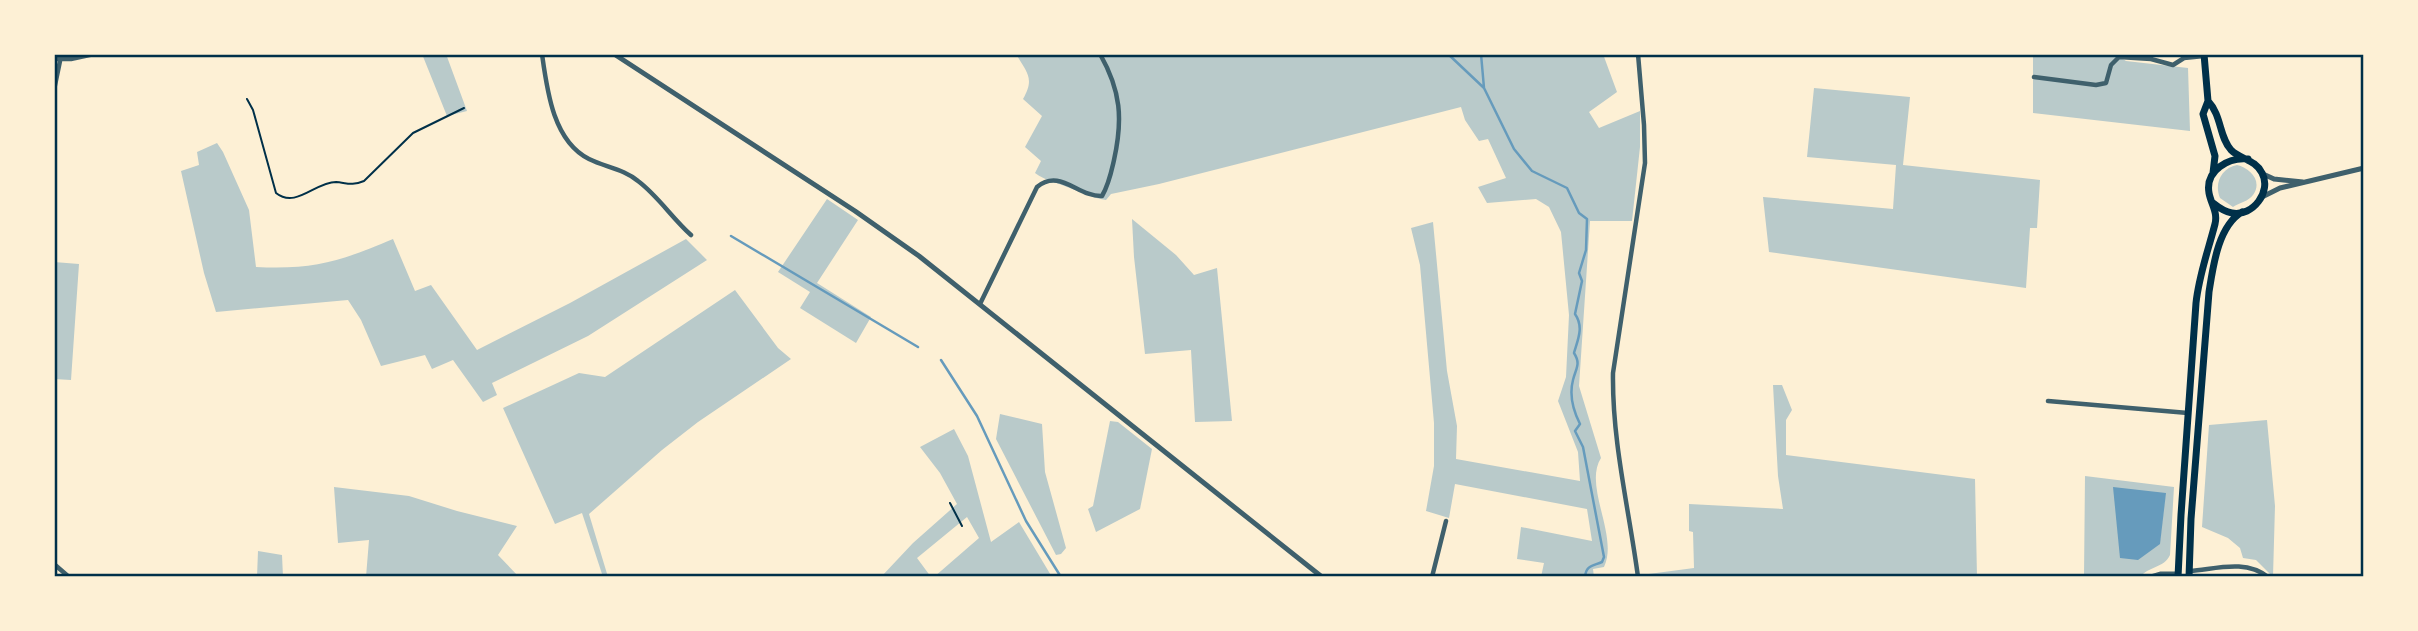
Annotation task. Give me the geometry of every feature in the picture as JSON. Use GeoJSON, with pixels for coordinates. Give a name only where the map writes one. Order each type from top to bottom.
{"type":"FeatureCollection","features":[{"type":"Feature","properties":{"kind":"main road"},"geometry":{"type":"LineString","coordinates":[[2178,575],[2198,285],[2216,220],[2208,186],[2215,156],[2203,114],[2208,101],[2204,55]]}},
{"type":"Feature","properties":{"kind":"main road"},"geometry":{"type":"LineString","coordinates":[[2189,574],[2190,519],[2209,292],[2216,259],[2226,231],[2233,219],[2262,197],[2265,184],[2263,174],[2257,166],[2237,155],[2228,146],[2217,111],[2208,101]]}},
{"type":"Feature","properties":{"kind":"main road"},"geometry":{"type":"LineString","coordinates":[[2213,173],[2228,161],[2248,159]]}},
{"type":"Feature","properties":{"kind":"main road"},"geometry":{"type":"LineString","coordinates":[[2212,202],[2228,212],[2242,212]]}},
{"type":"Feature","properties":{"kind":"street"},"geometry":{"type":"LineString","coordinates":[[54,90],[57,60],[94,54]]}},
{"type":"Feature","properties":{"kind":"street"},"geometry":{"type":"LineString","coordinates":[[542,54],[553,110],[563,134],[574,148],[587,158],[637,180],[691,235]]}},
{"type":"Feature","properties":{"kind":"street"},"geometry":{"type":"LineString","coordinates":[[614,54],[890,235],[1322,577]]}},
{"type":"Feature","properties":{"kind":"street"},"geometry":{"type":"LineString","coordinates":[[980,304],[1037,187],[1044,181],[1052,180],[1064,182],[1095,196],[1102,196],[1109,184],[1121,118],[1107,66],[1100,54]]}},
{"type":"Feature","properties":{"kind":"street"},"geometry":{"type":"LineString","coordinates":[[1638,577],[1618,459],[1613,373],[1645,163],[1639,54]]}},
{"type":"Feature","properties":{"kind":"street"},"geometry":{"type":"LineString","coordinates":[[2034,77],[2096,85],[2106,83],[2111,65],[2119,57],[2151,59],[2173,65],[2184,58],[2204,55]]}},
{"type":"Feature","properties":{"kind":"street"},"geometry":{"type":"LineString","coordinates":[[2262,197],[2275,190],[2303,182],[2364,168]]}},
{"type":"Feature","properties":{"kind":"street"},"geometry":{"type":"LineString","coordinates":[[2263,174],[2274,179],[2303,182]]}},
{"type":"Feature","properties":{"kind":"street"},"geometry":{"type":"LineString","coordinates":[[2048,401],[2188,413]]}},
{"type":"Feature","properties":{"kind":"street"},"geometry":{"type":"LineString","coordinates":[[1432,577],[1446,521]]}},
{"type":"Feature","properties":{"kind":"street"},"geometry":{"type":"LineString","coordinates":[[54,564],[69,577]]}},
{"type":"Feature","properties":{"kind":"street"},"geometry":{"type":"LineString","coordinates":[[2189,574],[2245,566],[2259,570],[2267,577]]}},
{"type":"Feature","properties":{"kind":"street"},"geometry":{"type":"LineString","coordinates":[[2151,577],[2161,574],[2178,575]]}},
{"type":"Feature","properties":{"kind":"path"},"geometry":{"type":"LineString","coordinates":[[247,99],[253,110],[276,193],[284,198],[296,197],[329,184],[354,185],[364,181],[413,133],[464,108]]}},
{"type":"Feature","properties":{"kind":"path"},"geometry":{"type":"LineString","coordinates":[[950,503],[962,526]]}},
{"type":"Feature","properties":{"kind":"shaded area"},"geometry":{"type":"Polygon","coordinates":[[[422,54],[446,54],[467,111],[447,116],[422,54]]]}},
{"type":"Feature","properties":{"kind":"shaded area"},"geometry":{"type":"Polygon","coordinates":[[[1016,54],[1603,54],[1617,92],[1589,112],[1599,128],[1640,111],[1640,147],[1632,221],[1590,221],[1579,386],[1601,458],[1596,482],[1607,541],[1604,567],[1593,569],[1594,577],[1541,577],[1544,563],[1517,559],[1521,527],[1592,541],[1587,509],[1455,484],[1449,518],[1426,511],[1434,466],[1434,423],[1420,265],[1411,228],[1433,222],[1447,371],[1457,426],[1456,459],[1580,481],[1578,452],[1558,401],[1566,377],[1569,315],[1561,232],[1549,207],[1536,199],[1487,203],[1478,187],[1506,178],[1488,139],[1479,141],[1465,120],[1461,107],[1111,194],[1106,200],[1035,173],[1041,161],[1025,147],[1042,116],[1023,99],[1029,81],[1016,54]]]}},
{"type":"Feature","properties":{"kind":"shaded area"},"geometry":{"type":"Polygon","coordinates":[[[2033,54],[2115,54],[2126,61],[2188,68],[2190,131],[2033,113],[2033,54]]]}},
{"type":"Feature","properties":{"kind":"shaded area"},"geometry":{"type":"Polygon","coordinates":[[[1814,88],[1910,97],[1903,165],[2040,180],[2037,228],[2030,228],[2026,288],[1769,252],[1763,197],[1893,209],[1896,165],[1807,157],[1814,88]]]}},
{"type":"Feature","properties":{"kind":"shaded area"},"geometry":{"type":"Polygon","coordinates":[[[217,143],[249,210],[256,267],[295,267],[327,262],[393,239],[415,291],[431,285],[477,350],[570,303],[686,239],[707,260],[588,336],[492,383],[497,395],[483,402],[453,360],[432,369],[425,355],[381,366],[361,320],[348,300],[216,312],[204,273],[181,171],[199,165],[197,152],[217,143]]]}},
{"type":"Feature","properties":{"kind":"shaded area"},"geometry":{"type":"Polygon","coordinates":[[[2237,165],[2254,176],[2257,185],[2251,197],[2233,207],[2220,198],[2218,187],[2223,173],[2237,165]]]}},
{"type":"Feature","properties":{"kind":"shaded area"},"geometry":{"type":"Polygon","coordinates":[[[827,199],[858,220],[817,283],[871,317],[856,343],[800,308],[810,292],[778,272],[827,199]]]}},
{"type":"Feature","properties":{"kind":"shaded area"},"geometry":{"type":"Polygon","coordinates":[[[1132,219],[1176,255],[1194,275],[1217,268],[1232,421],[1195,422],[1191,350],[1145,354],[1132,219]]]}},
{"type":"Feature","properties":{"kind":"shaded area"},"geometry":{"type":"Polygon","coordinates":[[[54,262],[79,264],[71,380],[54,379],[54,262]]]}},
{"type":"Feature","properties":{"kind":"shaded area"},"geometry":{"type":"Polygon","coordinates":[[[735,290],[778,348],[791,359],[698,422],[589,514],[608,577],[603,577],[582,513],[555,524],[503,408],[579,373],[605,377],[735,290]]]}},
{"type":"Feature","properties":{"kind":"shaded area"},"geometry":{"type":"Polygon","coordinates":[[[1773,385],[1782,385],[1792,410],[1786,420],[1786,455],[1975,479],[1977,577],[1642,577],[1641,575],[1694,568],[1693,532],[1689,531],[1689,504],[1783,509],[1778,476],[1773,385]]]}},
{"type":"Feature","properties":{"kind":"shaded area"},"geometry":{"type":"Polygon","coordinates":[[[1000,414],[1042,424],[1045,472],[1066,548],[1061,554],[1056,555],[996,439],[1000,414]]]}},
{"type":"Feature","properties":{"kind":"shaded area"},"geometry":{"type":"Polygon","coordinates":[[[2267,420],[2275,506],[2273,577],[2256,560],[2243,558],[2240,548],[2228,538],[2202,527],[2209,425],[2267,420]]]}},
{"type":"Feature","properties":{"kind":"shaded area"},"geometry":{"type":"Polygon","coordinates":[[[1110,421],[1118,422],[1152,449],[1140,509],[1096,532],[1088,509],[1093,506],[1110,421]]]}},
{"type":"Feature","properties":{"kind":"shaded area"},"geometry":{"type":"Polygon","coordinates":[[[954,429],[968,456],[991,542],[1019,522],[1052,577],[934,577],[979,538],[967,517],[917,558],[931,577],[881,577],[913,543],[957,504],[940,473],[920,447],[954,429]]]}},
{"type":"Feature","properties":{"kind":"shaded area"},"geometry":{"type":"Polygon","coordinates":[[[2085,476],[2174,487],[2170,555],[2167,559],[2140,577],[2084,577],[2085,476]]]}},
{"type":"Feature","properties":{"kind":"shaded area"},"geometry":{"type":"Polygon","coordinates":[[[334,487],[409,496],[517,526],[498,555],[519,577],[366,577],[369,540],[338,543],[334,487]]]}},
{"type":"Feature","properties":{"kind":"shaded area"},"geometry":{"type":"Polygon","coordinates":[[[258,551],[282,555],[283,577],[257,577],[258,551]]]}},
{"type":"Feature","properties":{"kind":"water"},"geometry":{"type":"Polygon","coordinates":[[[2113,487],[2166,493],[2160,544],[2138,560],[2120,558],[2113,487]]]}},
{"type":"Feature","properties":{"kind":"waterway"},"geometry":{"type":"LineString","coordinates":[[1448,54],[1484,88],[1514,149],[1532,171],[1567,188],[1579,213],[1587,219],[1586,250],[1579,273],[1582,281],[1575,314],[1580,328],[1574,353],[1578,363],[1572,397],[1580,424],[1575,431],[1583,447],[1604,557],[1602,562],[1588,568],[1585,577]]}},
{"type":"Feature","properties":{"kind":"waterway"},"geometry":{"type":"LineString","coordinates":[[1481,54],[1484,88]]}},
{"type":"Feature","properties":{"kind":"waterway"},"geometry":{"type":"LineString","coordinates":[[731,236],[918,347]]}},
{"type":"Feature","properties":{"kind":"waterway"},"geometry":{"type":"LineString","coordinates":[[941,360],[977,416],[1026,521],[1061,577]]}}]}
